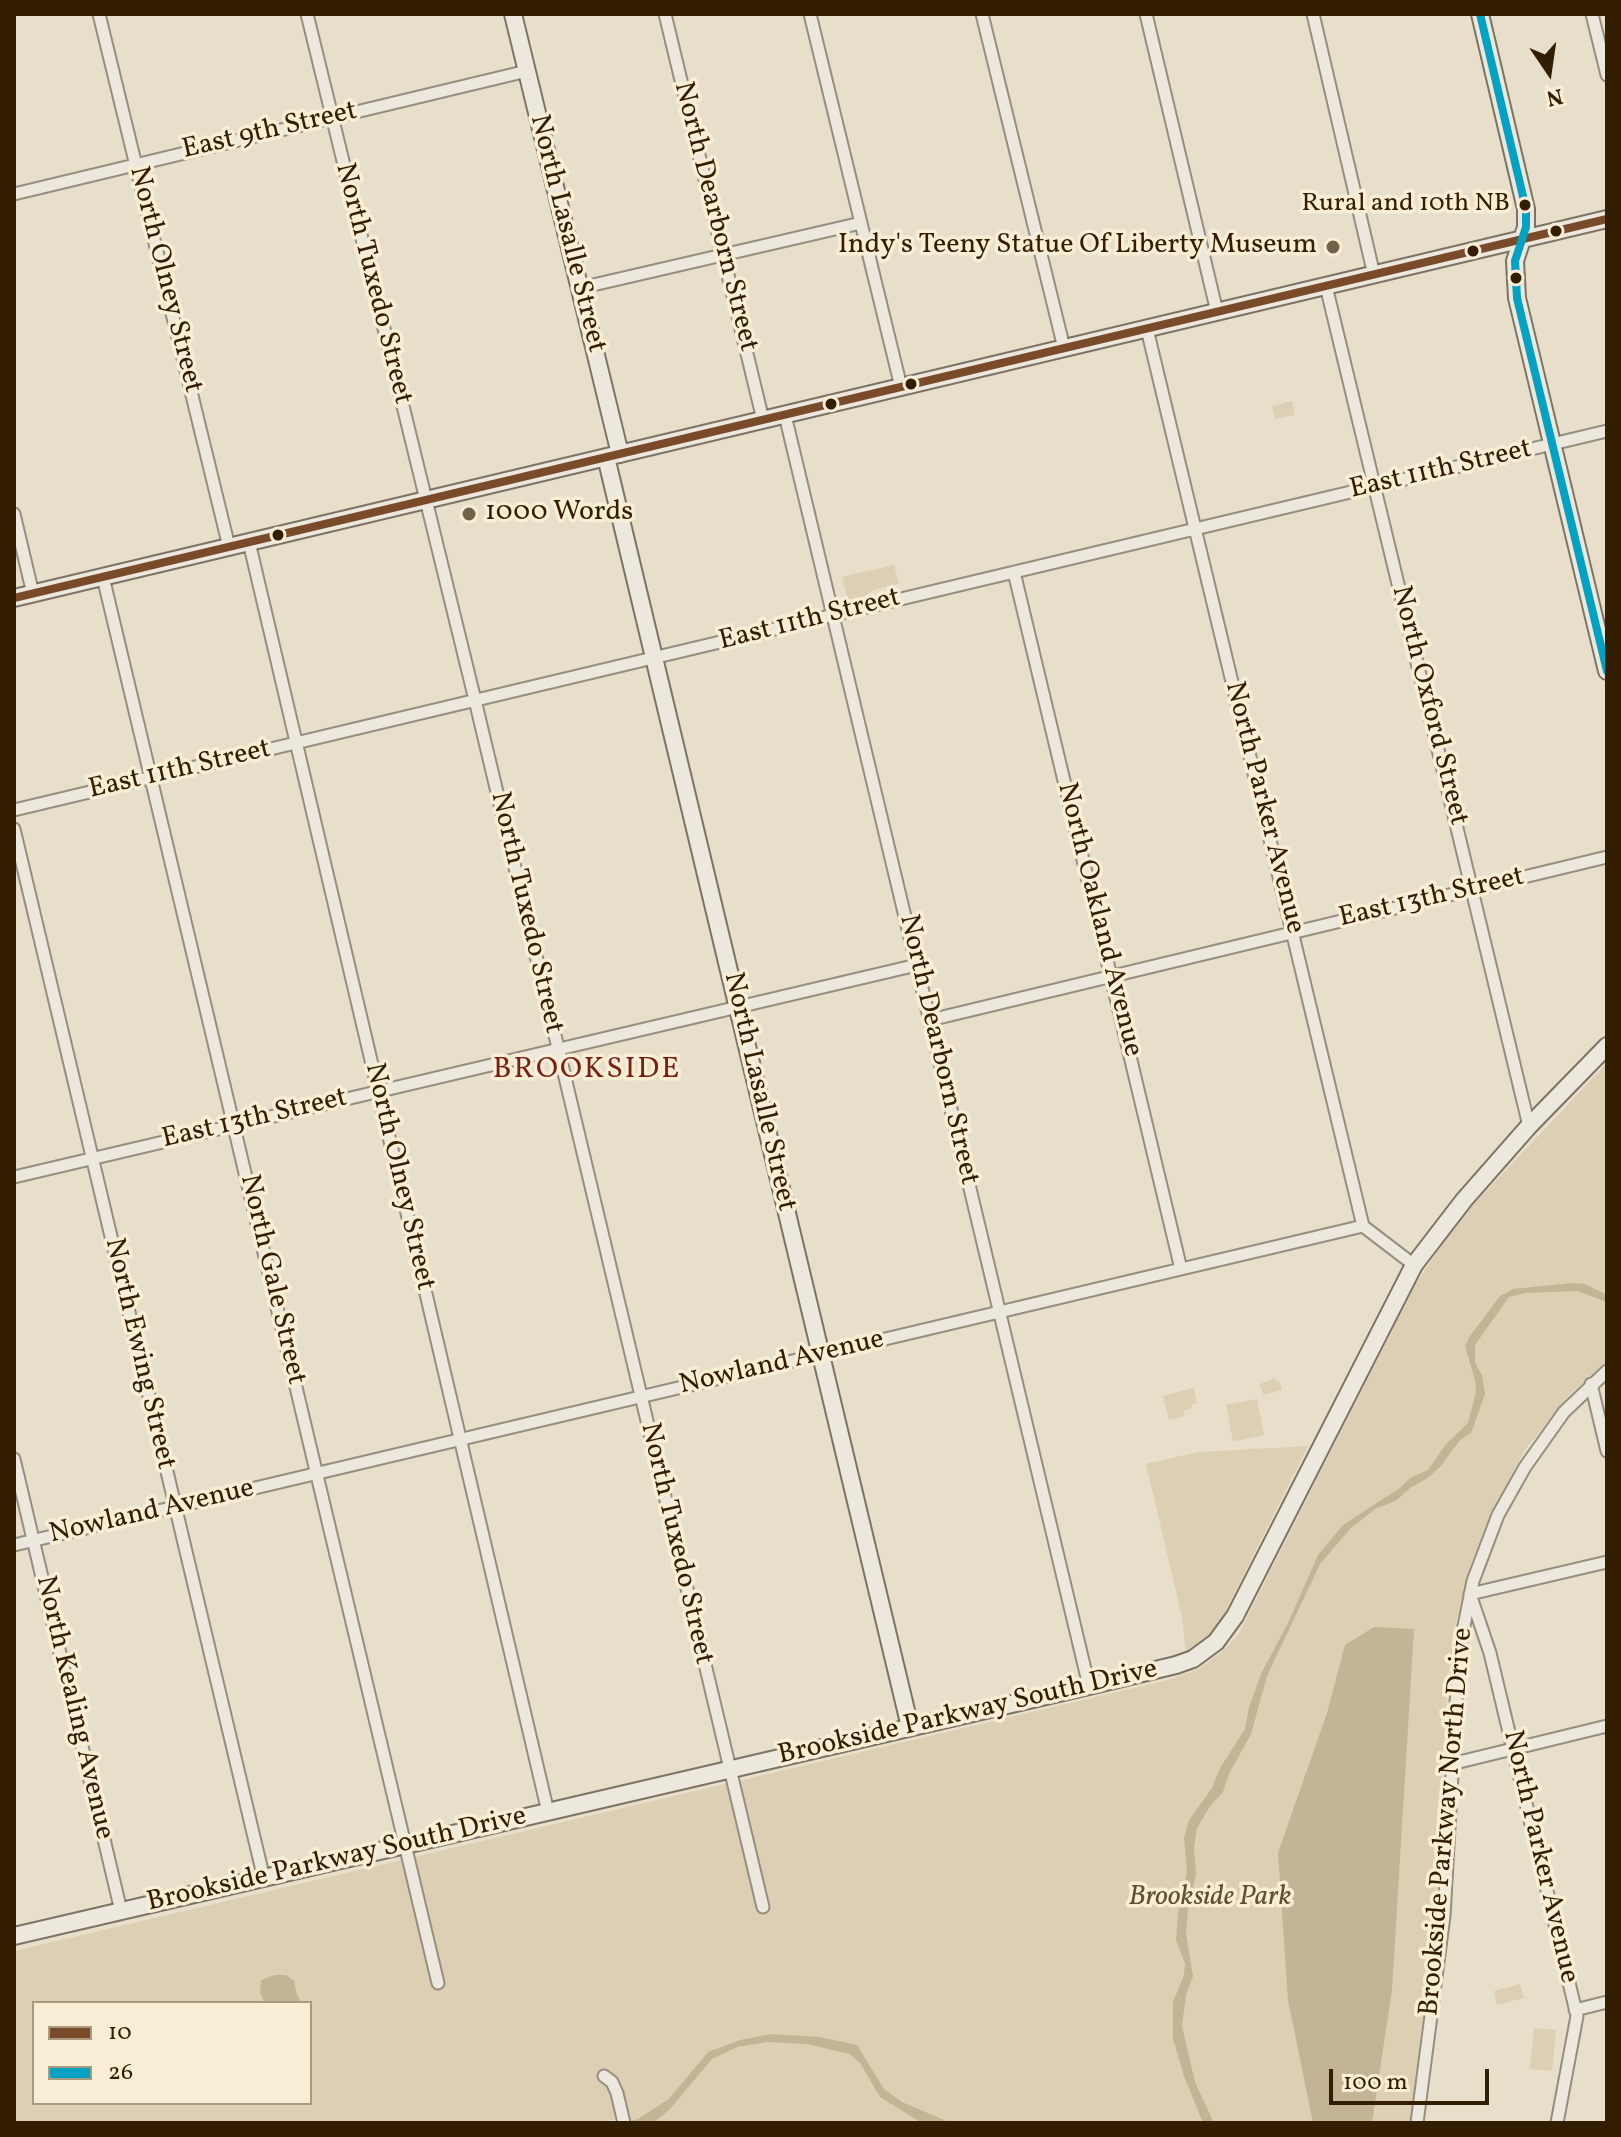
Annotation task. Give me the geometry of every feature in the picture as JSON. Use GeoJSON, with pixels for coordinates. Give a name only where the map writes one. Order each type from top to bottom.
{"type":"FeatureCollection","features":[{"type":"Feature","properties":{"kind":"main road","name":"North Lasalle Street"},"geometry":{"type":"LineString","coordinates":[[513,14],[580,288],[654,659],[910,1727]]}},
{"type":"Feature","properties":{"kind":"main road"},"geometry":{"type":"LineString","coordinates":[[1480,14],[1526,209],[1526,227],[1515,261],[1516,292],[1604,645],[1607,671]]}},
{"type":"Feature","properties":{"kind":"main road"},"geometry":{"type":"LineString","coordinates":[[14,598],[1607,219]]}},
{"type":"Feature","properties":{"kind":"main road","name":"Brookside Parkway South Drive"},"geometry":{"type":"LineString","coordinates":[[14,1936],[1184,1663],[1206,1650],[1227,1629],[1414,1265],[1464,1200],[1529,1126],[1607,1046]]}},
{"type":"Feature","properties":{"kind":"street","name":"North Olney Street"},"geometry":{"type":"LineString","coordinates":[[99,14],[229,547]]}},
{"type":"Feature","properties":{"kind":"street","name":"North Tuxedo Street"},"geometry":{"type":"LineString","coordinates":[[307,14],[475,700],[763,1907]]}},
{"type":"Feature","properties":{"kind":"street","name":"North Dearborn Street"},"geometry":{"type":"LineString","coordinates":[[665,14],[763,420]]}},
{"type":"Feature","properties":{"kind":"street"},"geometry":{"type":"LineString","coordinates":[[810,14],[901,387]]}},
{"type":"Feature","properties":{"kind":"street"},"geometry":{"type":"LineString","coordinates":[[982,14],[1064,348]]}},
{"type":"Feature","properties":{"kind":"street"},"geometry":{"type":"LineString","coordinates":[[1146,14],[1217,312]]}},
{"type":"Feature","properties":{"kind":"street"},"geometry":{"type":"LineString","coordinates":[[1313,14],[1374,275]]}},
{"type":"Feature","properties":{"kind":"street"},"geometry":{"type":"LineString","coordinates":[[1592,14],[1607,75]]}},
{"type":"Feature","properties":{"kind":"street","name":"East 9th Street"},"geometry":{"type":"LineString","coordinates":[[14,194],[527,71]]}},
{"type":"Feature","properties":{"kind":"street"},"geometry":{"type":"LineString","coordinates":[[580,288],[861,223]]}},
{"type":"Feature","properties":{"kind":"street","name":"North Oxford Street"},"geometry":{"type":"LineString","coordinates":[[1326,286],[1529,1126]]}},
{"type":"Feature","properties":{"kind":"street","name":"North Parker Avenue"},"geometry":{"type":"LineString","coordinates":[[1147,329],[1363,1226]]}},
{"type":"Feature","properties":{"kind":"street","name":"North Dearborn Street"},"geometry":{"type":"LineString","coordinates":[[785,415],[1089,1686]]}},
{"type":"Feature","properties":{"kind":"street","name":"East 11th Street"},"geometry":{"type":"LineString","coordinates":[[14,810],[1607,431]]}},
{"type":"Feature","properties":{"kind":"street"},"geometry":{"type":"LineString","coordinates":[[14,514],[33,594]]}},
{"type":"Feature","properties":{"kind":"street","name":"North Olney Street"},"geometry":{"type":"LineString","coordinates":[[249,542],[548,1812]]}},
{"type":"Feature","properties":{"kind":"street","name":"North Oakland Avenue"},"geometry":{"type":"LineString","coordinates":[[1014,572],[1181,1269]]}},
{"type":"Feature","properties":{"kind":"street","name":"North Gale Street"},"geometry":{"type":"LineString","coordinates":[[103,577],[438,1983]]}},
{"type":"Feature","properties":{"kind":"street","name":"North Ewing Street"},"geometry":{"type":"LineString","coordinates":[[14,829],[264,1879]]}},
{"type":"Feature","properties":{"kind":"street","name":"East 13th Street"},"geometry":{"type":"LineString","coordinates":[[930,1020],[1607,857]]}},
{"type":"Feature","properties":{"kind":"street","name":"East 13th Street"},"geometry":{"type":"LineString","coordinates":[[14,1177],[917,965]]}},
{"type":"Feature","properties":{"kind":"street"},"geometry":{"type":"LineString","coordinates":[[1363,1226],[1414,1265]]}},
{"type":"Feature","properties":{"kind":"street","name":"Nowland Avenue"},"geometry":{"type":"LineString","coordinates":[[14,1545],[1363,1226]]}},
{"type":"Feature","properties":{"kind":"street","name":"Brookside Parkway North Drive"},"geometry":{"type":"LineString","coordinates":[[1417,2123],[1444,1916],[1459,1651],[1470,1594],[1484,1548],[1508,1495],[1564,1412],[1607,1371]]}},
{"type":"Feature","properties":{"kind":"street"},"geometry":{"type":"LineString","coordinates":[[1591,1384],[1607,1451]]}},
{"type":"Feature","properties":{"kind":"street","name":"North Kealing Avenue"},"geometry":{"type":"LineString","coordinates":[[14,1459],[121,1911]]}},
{"type":"Feature","properties":{"kind":"street"},"geometry":{"type":"LineString","coordinates":[[1470,1594],[1607,1562]]}},
{"type":"Feature","properties":{"kind":"street","name":"North Parker Avenue"},"geometry":{"type":"LineString","coordinates":[[1470,1594],[1490,1653],[1577,2016],[1557,2123]]}},
{"type":"Feature","properties":{"kind":"street"},"geometry":{"type":"LineString","coordinates":[[1451,1764],[1607,1726]]}},
{"type":"Feature","properties":{"kind":"street"},"geometry":{"type":"LineString","coordinates":[[1575,2010],[1607,2002]]}},
{"type":"Feature","properties":{"kind":"street"},"geometry":{"type":"LineString","coordinates":[[604,2076],[612,2082],[624,2119]]}},
{"type":"Feature","properties":{"kind":"green space"},"geometry":{"type":"Polygon","coordinates":[[[1292,401],[1295,415],[1275,419],[1272,406],[1292,401]]]}},
{"type":"Feature","properties":{"kind":"green space"},"geometry":{"type":"Polygon","coordinates":[[[894,565],[899,584],[848,600],[842,577],[894,565]]]}},
{"type":"Feature","properties":{"kind":"green space","name":"Brookside Park"},"geometry":{"type":"Polygon","coordinates":[[[1607,1063],[1607,1361],[1568,1396],[1525,1450],[1490,1515],[1470,1566],[1452,1638],[1436,1914],[1410,2123],[632,2123],[630,2116],[599,2123],[14,2123],[14,1951],[1168,1680],[1199,1669],[1238,1635],[1416,1283],[1457,1222],[1607,1063]]]}},
{"type":"Feature","properties":{"kind":"green space"},"geometry":{"type":"Polygon","coordinates":[[[1275,1378],[1282,1390],[1263,1395],[1260,1384],[1275,1378]]]}},
{"type":"Feature","properties":{"kind":"green space"},"geometry":{"type":"Polygon","coordinates":[[[1194,1388],[1197,1403],[1183,1411],[1185,1416],[1169,1420],[1163,1396],[1194,1388]]]}},
{"type":"Feature","properties":{"kind":"green space"},"geometry":{"type":"Polygon","coordinates":[[[1257,1399],[1264,1435],[1233,1442],[1226,1405],[1257,1399]]]}},
{"type":"Feature","properties":{"kind":"green space"},"geometry":{"type":"Polygon","coordinates":[[[1308,1446],[1219,1624],[1205,1640],[1186,1652],[1182,1617],[1146,1464],[1198,1452],[1308,1446]]]}},
{"type":"Feature","properties":{"kind":"green space"},"geometry":{"type":"Polygon","coordinates":[[[1520,1984],[1524,1998],[1497,2005],[1494,1991],[1520,1984]]]}},
{"type":"Feature","properties":{"kind":"green space"},"geometry":{"type":"Polygon","coordinates":[[[1534,2028],[1556,2030],[1552,2071],[1530,2069],[1534,2028]]]}},
{"type":"Feature","properties":{"kind":"shaded area"},"geometry":{"type":"Polygon","coordinates":[[[1585,1284],[1607,1295],[1607,1302],[1577,1291],[1525,1293],[1509,1297],[1475,1345],[1475,1363],[1482,1375],[1485,1394],[1471,1433],[1460,1440],[1440,1467],[1426,1479],[1397,1500],[1375,1509],[1351,1528],[1320,1564],[1267,1676],[1251,1734],[1229,1774],[1223,1792],[1197,1828],[1194,1848],[1196,1874],[1186,1933],[1193,1976],[1186,1995],[1182,2026],[1195,2082],[1214,2123],[1203,2123],[1173,2039],[1173,2002],[1184,1975],[1185,1963],[1176,1940],[1187,1872],[1184,1838],[1189,1820],[1212,1788],[1220,1768],[1245,1729],[1261,1674],[1318,1555],[1343,1525],[1410,1478],[1428,1470],[1446,1444],[1468,1423],[1476,1392],[1465,1346],[1470,1336],[1500,1296],[1513,1289],[1585,1284]]]}},
{"type":"Feature","properties":{"kind":"shaded area"},"geometry":{"type":"Polygon","coordinates":[[[1374,1627],[1414,1629],[1392,1990],[1372,2123],[1313,2123],[1288,2000],[1278,1853],[1327,1713],[1345,1645],[1374,1627]]]}},
{"type":"Feature","properties":{"kind":"shaded area"},"geometry":{"type":"Polygon","coordinates":[[[286,1975],[294,1981],[301,2001],[264,2001],[260,1993],[261,1980],[286,1975]]]}},
{"type":"Feature","properties":{"kind":"shaded area"},"geometry":{"type":"Polygon","coordinates":[[[772,2034],[820,2037],[857,2045],[884,2089],[902,2102],[951,2123],[922,2123],[880,2097],[860,2063],[850,2054],[807,2044],[767,2042],[737,2047],[712,2059],[670,2109],[653,2123],[623,2123],[638,2119],[669,2099],[708,2052],[740,2040],[772,2034]]]}},
{"type":"Feature","properties":{"kind":"transit line","name":"26"},"geometry":{"type":"LineString","coordinates":[[1480,14],[1526,209],[1526,227],[1515,261],[1517,298],[1607,671]]}},
{"type":"Feature","properties":{"kind":"transit line","name":"10"},"geometry":{"type":"LineString","coordinates":[[14,598],[1607,219]]}},
{"type":"Feature","properties":{"kind":"place","name":"Rural and 10th NB"},"geometry":{"type":"Point","coordinates":[1525,205]}},
{"type":"Feature","properties":{"kind":"place","name":"Indy's Teeny Statue Of Liberty Museum"},"geometry":{"type":"Point","coordinates":[1333,247]}},
{"type":"Feature","properties":{"kind":"place","name":"1000 Words"},"geometry":{"type":"Point","coordinates":[469,514]}},
{"type":"Feature","properties":{"kind":"district","name":"BROOKSIDE"},"geometry":{"type":"Point","coordinates":[587,1071]}}]}
